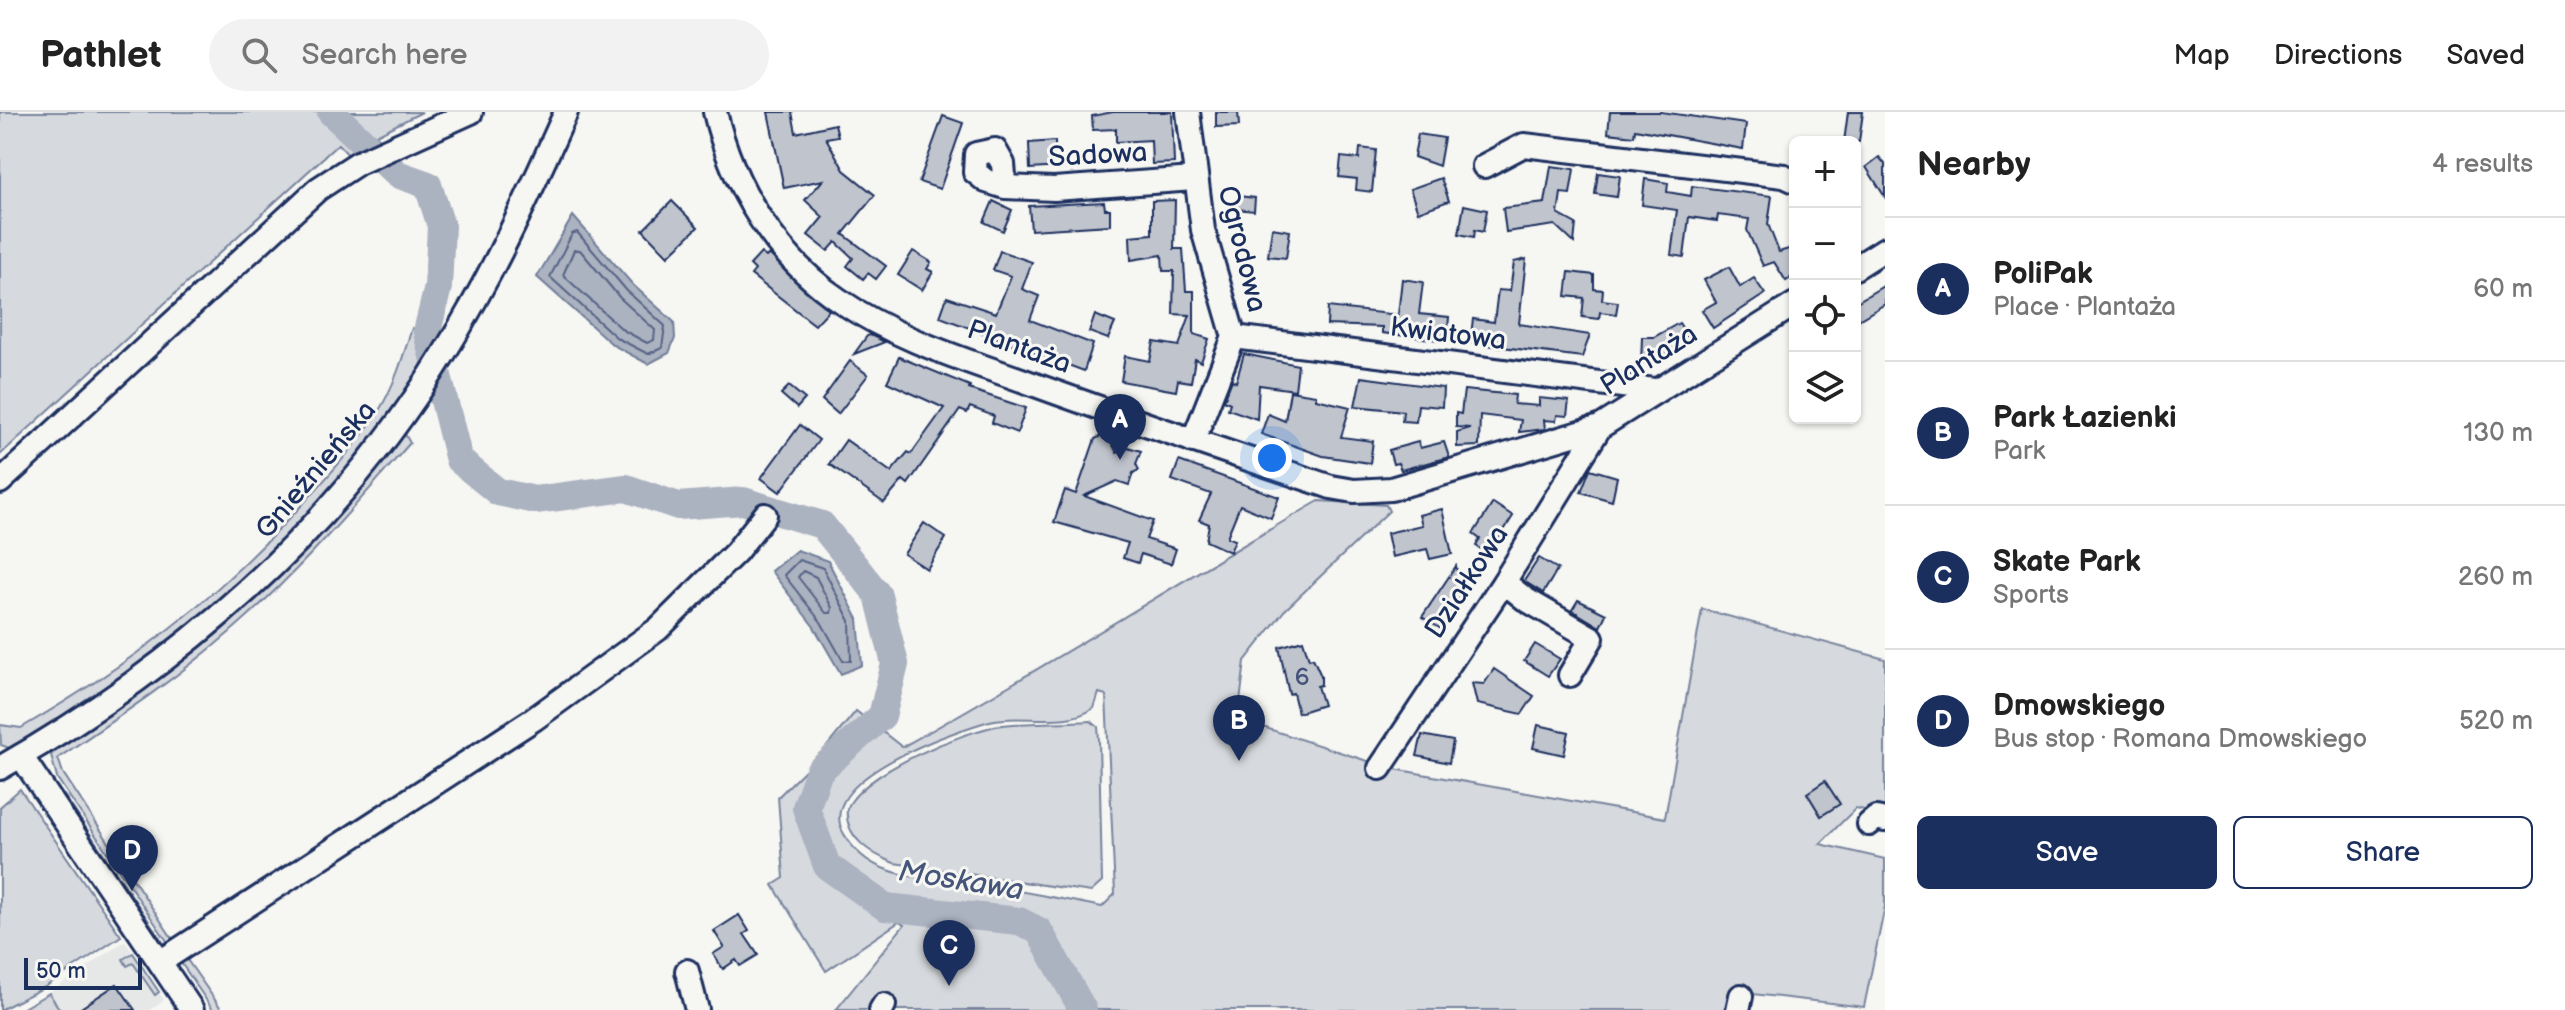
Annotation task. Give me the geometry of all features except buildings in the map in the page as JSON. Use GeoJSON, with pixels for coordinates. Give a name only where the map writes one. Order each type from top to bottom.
{"type":"FeatureCollection","features":[{"type":"Feature","properties":{"kind":"street"},"geometry":{"type":"LineString","coordinates":[[0,482],[318,189],[358,163],[471,112]]}},
{"type":"Feature","properties":{"kind":"street","name":"Gnieźnieńska"},"geometry":{"type":"LineString","coordinates":[[6,764],[165,661],[234,603],[340,494],[381,444],[442,357],[496,260],[566,112]]}},
{"type":"Feature","properties":{"kind":"street","name":"Plantaża"},"geometry":{"type":"LineString","coordinates":[[715,112],[728,159],[746,198],[774,238],[837,299],[916,341],[1193,441],[1331,487],[1354,491],[1391,489],[1430,480],[1600,427],[1654,390],[1789,308]]}},
{"type":"Feature","properties":{"kind":"street","name":"Ogrodowa"},"geometry":{"type":"LineString","coordinates":[[1188,112],[1194,179],[1212,270],[1234,337],[1193,441]]}},
{"type":"Feature","properties":{"kind":"street"},"geometry":{"type":"LineString","coordinates":[[1484,166],[1524,145],[1789,178]]}},
{"type":"Feature","properties":{"kind":"street","name":"Sadowa"},"geometry":{"type":"LineString","coordinates":[[1005,187],[1054,189],[1194,179]]}},
{"type":"Feature","properties":{"kind":"street","name":"Kwiatowa"},"geometry":{"type":"LineString","coordinates":[[1234,337],[1654,390]]}},
{"type":"Feature","properties":{"kind":"street","name":"Działkowa"},"geometry":{"type":"LineString","coordinates":[[1380,768],[1504,582],[1600,427]]}},
{"type":"Feature","properties":{"kind":"street"},"geometry":{"type":"LineString","coordinates":[[160,962],[534,719],[658,629],[736,552],[765,515]]}},
{"type":"Feature","properties":{"kind":"street"},"geometry":{"type":"LineString","coordinates":[[1504,582],[1592,638],[1570,675]]}},
{"type":"Feature","properties":{"kind":"street"},"geometry":{"type":"LineString","coordinates":[[6,764],[160,962],[192,1010]]}},
{"type":"Feature","properties":{"kind":"street"},"geometry":{"type":"LineString","coordinates":[[687,971],[697,1010]]}},
{"type":"Feature","properties":{"kind":"shaded area"},"geometry":{"type":"Polygon","coordinates":[[[0,112],[422,112],[376,135],[383,143],[351,158],[338,144],[0,455],[0,112]]]}},
{"type":"Feature","properties":{"kind":"shaded area"},"geometry":{"type":"Polygon","coordinates":[[[412,328],[443,340],[427,367],[335,488],[198,624],[105,693],[20,745],[9,748],[1,745],[0,725],[21,728],[135,655],[204,600],[269,540],[341,460],[378,412],[402,361],[412,328]]]}},
{"type":"Feature","properties":{"kind":"shaded area"},"geometry":{"type":"Polygon","coordinates":[[[405,434],[410,443],[278,588],[210,649],[58,758],[63,773],[176,944],[171,947],[57,778],[51,755],[63,743],[176,666],[240,614],[305,550],[405,434]]]}},
{"type":"Feature","properties":{"kind":"shaded area"},"geometry":{"type":"Polygon","coordinates":[[[1319,501],[1386,505],[1389,511],[1284,611],[1245,661],[1238,719],[1389,768],[1665,818],[1702,609],[1885,659],[1885,815],[1856,808],[1820,844],[1885,859],[1885,906],[1864,1007],[1736,992],[1731,1010],[836,1010],[904,925],[899,922],[826,971],[773,885],[784,878],[778,797],[820,755],[856,711],[902,747],[1319,501]],[[1099,693],[1094,708],[1082,714],[1069,718],[986,722],[917,748],[890,762],[865,778],[848,795],[839,814],[844,834],[867,860],[896,873],[1102,907],[1115,894],[1106,695],[1099,693]]]}},
{"type":"Feature","properties":{"kind":"shaded area"},"geometry":{"type":"Polygon","coordinates":[[[1091,721],[1098,727],[1099,740],[1102,882],[1091,892],[894,863],[868,849],[850,828],[847,809],[856,795],[872,781],[916,755],[965,735],[1003,725],[1091,721]]]}},
{"type":"Feature","properties":{"kind":"shaded area"},"geometry":{"type":"Polygon","coordinates":[[[20,789],[121,936],[45,987],[0,1010],[0,807],[20,789]]]}},
{"type":"Feature","properties":{"kind":"shaded area"},"geometry":{"type":"Polygon","coordinates":[[[64,795],[167,948],[163,951],[57,796],[64,795]]]}},
{"type":"Feature","properties":{"kind":"shaded area"},"geometry":{"type":"Polygon","coordinates":[[[125,941],[164,1000],[150,1010],[60,1010],[49,993],[125,941]]]}},
{"type":"Feature","properties":{"kind":"shaded area"},"geometry":{"type":"Polygon","coordinates":[[[133,953],[159,992],[155,995],[133,963],[127,966],[123,959],[133,953]]]}},
{"type":"Feature","properties":{"kind":"shaded area"},"geometry":{"type":"Polygon","coordinates":[[[183,954],[222,1010],[213,1010],[177,957],[183,954]]]}},
{"type":"Feature","properties":{"kind":"shaded area"},"geometry":{"type":"Polygon","coordinates":[[[49,993],[60,1010],[20,1010],[49,993]]]}},
{"type":"Feature","properties":{"kind":"water"},"geometry":{"type":"Polygon","coordinates":[[[573,216],[633,285],[674,322],[675,338],[669,353],[648,364],[613,345],[537,277],[573,216]]]}},
{"type":"Feature","properties":{"kind":"water"},"geometry":{"type":"Polygon","coordinates":[[[797,550],[828,561],[858,619],[862,665],[841,674],[814,627],[771,571],[797,550]]]}},
{"type":"Feature","properties":{"kind":"waterway","name":"Moskawa"},"geometry":{"type":"LineString","coordinates":[[331,112],[397,174],[428,185],[441,226],[438,287],[427,332],[459,460],[498,492],[535,500],[626,488],[678,506],[743,501],[822,525],[878,595],[895,664],[882,716],[819,771],[806,808],[827,866],[885,907],[1019,921],[1039,931],[1083,1010]]}},
{"type":"Feature","properties":{"kind":"place","name":"PoliPak"},"geometry":{"type":"Point","coordinates":[1120,460]}},
{"type":"Feature","properties":{"kind":"place","name":"Park Łazienki"},"geometry":{"type":"Point","coordinates":[1239,761]}},
{"type":"Feature","properties":{"kind":"place","name":"Dmowskiego"},"geometry":{"type":"Point","coordinates":[132,891]}},
{"type":"Feature","properties":{"kind":"place","name":"Skate Park"},"geometry":{"type":"Point","coordinates":[949,986]}}]}
